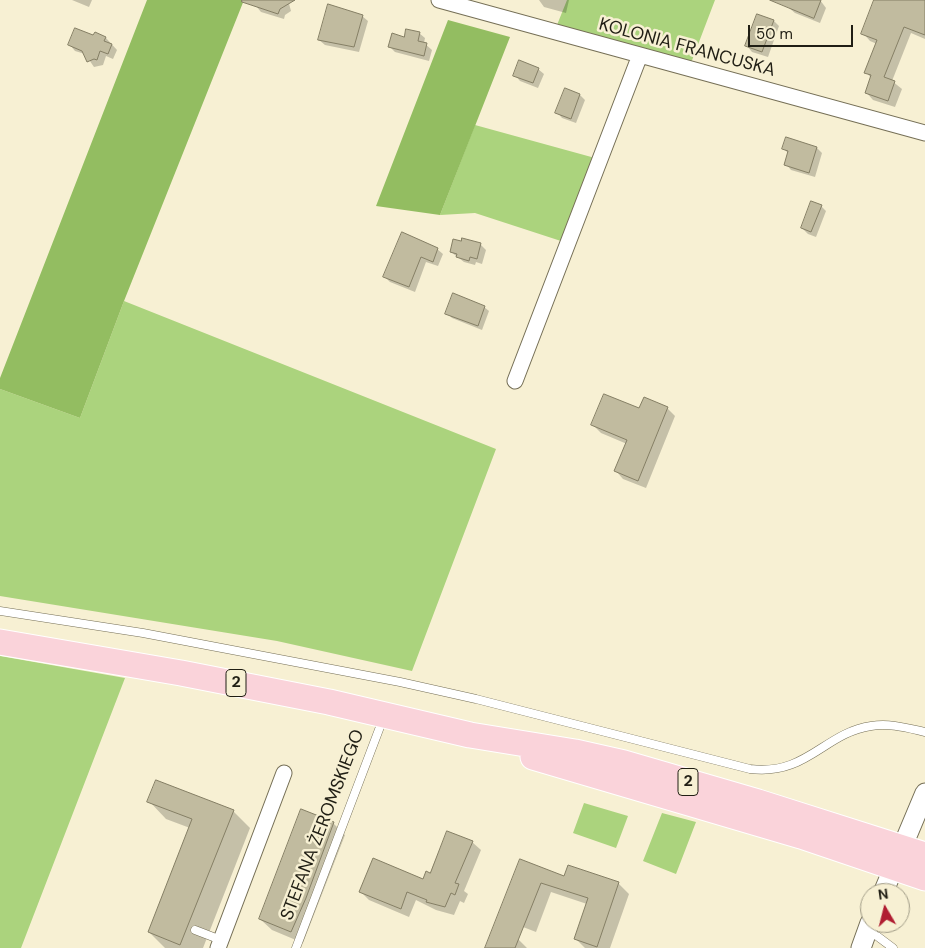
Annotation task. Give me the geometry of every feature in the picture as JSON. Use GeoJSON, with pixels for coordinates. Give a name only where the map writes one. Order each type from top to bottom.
{"type":"FeatureCollection","features":[{"type":"Feature","properties":{"kind":"highway","name":"2"},"geometry":{"type":"LineString","coordinates":[[0,642],[181,672],[384,715],[470,735],[550,763],[758,823],[897,856],[925,855]]}},
{"type":"Feature","properties":{"kind":"highway","name":"2"},"geometry":{"type":"LineString","coordinates":[[897,856],[925,878]]}},
{"type":"Feature","properties":{"kind":"street","name":"KOLONIA FRANCUSKA"},"geometry":{"type":"LineString","coordinates":[[439,0],[925,133]]}},
{"type":"Feature","properties":{"kind":"street"},"geometry":{"type":"LineString","coordinates":[[515,381],[640,55]]}},
{"type":"Feature","properties":{"kind":"street"},"geometry":{"type":"LineString","coordinates":[[219,944],[284,773]]}},
{"type":"Feature","properties":{"kind":"street"},"geometry":{"type":"LineString","coordinates":[[887,883],[925,793]]}},
{"type":"Feature","properties":{"kind":"lane"},"geometry":{"type":"LineString","coordinates":[[0,611],[143,633],[400,682],[476,699],[750,770],[763,771],[792,766],[851,732],[870,726],[896,726],[925,732]]}},
{"type":"Feature","properties":{"kind":"lane","name":"STEFANA ŻEROMSKIEGO"},"geometry":{"type":"LineString","coordinates":[[296,948],[384,715]]}},
{"type":"Feature","properties":{"kind":"lane"},"geometry":{"type":"LineString","coordinates":[[195,930],[219,944]]}},
{"type":"Feature","properties":{"kind":"lane"},"geometry":{"type":"LineString","coordinates":[[866,935],[877,936],[893,948]]}},
{"type":"Feature","properties":{"kind":"green space"},"geometry":{"type":"Polygon","coordinates":[[[147,0],[244,0],[124,301],[80,418],[0,389],[0,378],[147,0]]]}},
{"type":"Feature","properties":{"kind":"green space"},"geometry":{"type":"Polygon","coordinates":[[[567,0],[715,0],[691,63],[557,25],[567,0]]]}},
{"type":"Feature","properties":{"kind":"green space"},"geometry":{"type":"Polygon","coordinates":[[[448,20],[510,37],[440,215],[376,206],[448,20]]]}},
{"type":"Feature","properties":{"kind":"green space"},"geometry":{"type":"Polygon","coordinates":[[[475,125],[595,158],[564,242],[475,213],[440,215],[475,125]]]}},
{"type":"Feature","properties":{"kind":"green space"},"geometry":{"type":"Polygon","coordinates":[[[124,301],[496,449],[412,671],[277,641],[0,596],[0,389],[80,418],[124,301]]]}},
{"type":"Feature","properties":{"kind":"green space"},"geometry":{"type":"Polygon","coordinates":[[[0,656],[125,678],[21,948],[0,948],[0,656]]]}},
{"type":"Feature","properties":{"kind":"green space"},"geometry":{"type":"Polygon","coordinates":[[[584,803],[628,816],[616,848],[573,833],[584,803]]]}},
{"type":"Feature","properties":{"kind":"green space"},"geometry":{"type":"Polygon","coordinates":[[[662,813],[696,822],[676,874],[643,861],[662,813]]]}},
{"type":"Feature","properties":{"kind":"building"},"geometry":{"type":"Polygon","coordinates":[[[242,0],[295,0],[280,9],[278,14],[242,2],[242,0]]]}},
{"type":"Feature","properties":{"kind":"building"},"geometry":{"type":"Polygon","coordinates":[[[770,0],[821,0],[814,18],[770,0]]]}},
{"type":"Feature","properties":{"kind":"building"},"geometry":{"type":"Polygon","coordinates":[[[874,0],[925,0],[925,35],[904,27],[884,77],[895,81],[888,101],[865,93],[871,75],[864,73],[877,40],[861,34],[874,0]]]}},
{"type":"Feature","properties":{"kind":"building"},"geometry":{"type":"Polygon","coordinates":[[[328,4],[363,15],[354,47],[318,40],[328,4]]]}},
{"type":"Feature","properties":{"kind":"building"},"geometry":{"type":"Polygon","coordinates":[[[757,14],[774,20],[762,52],[745,46],[757,14]]]}},
{"type":"Feature","properties":{"kind":"building"},"geometry":{"type":"Polygon","coordinates":[[[75,28],[93,35],[95,32],[106,37],[104,41],[112,44],[108,54],[100,51],[97,60],[94,59],[87,62],[82,51],[68,45],[75,28]]]}},
{"type":"Feature","properties":{"kind":"building"},"geometry":{"type":"Polygon","coordinates":[[[406,29],[420,32],[418,41],[427,43],[424,56],[388,47],[392,33],[404,37],[406,29]]]}},
{"type":"Feature","properties":{"kind":"building"},"geometry":{"type":"Polygon","coordinates":[[[519,60],[539,68],[533,83],[513,76],[519,60]]]}},
{"type":"Feature","properties":{"kind":"building"},"geometry":{"type":"Polygon","coordinates":[[[565,88],[580,94],[571,119],[555,113],[565,88]]]}},
{"type":"Feature","properties":{"kind":"building"},"geometry":{"type":"Polygon","coordinates":[[[786,137],[817,147],[809,173],[784,165],[788,151],[782,149],[786,137]]]}},
{"type":"Feature","properties":{"kind":"building"},"geometry":{"type":"Polygon","coordinates":[[[811,201],[822,205],[811,232],[801,228],[811,201]]]}},
{"type":"Feature","properties":{"kind":"building"},"geometry":{"type":"Polygon","coordinates":[[[402,232],[438,248],[433,262],[421,257],[409,287],[383,277],[402,232]]]}},
{"type":"Feature","properties":{"kind":"building"},"geometry":{"type":"Polygon","coordinates":[[[462,238],[481,243],[477,259],[470,257],[469,261],[456,257],[457,254],[450,252],[453,239],[461,241],[462,238]]]}},
{"type":"Feature","properties":{"kind":"building"},"geometry":{"type":"Polygon","coordinates":[[[453,293],[485,306],[478,326],[445,314],[453,293]]]}},
{"type":"Feature","properties":{"kind":"building"},"geometry":{"type":"Polygon","coordinates":[[[604,394],[639,408],[644,397],[668,407],[638,481],[614,471],[627,440],[591,425],[604,394]]]}},
{"type":"Feature","properties":{"kind":"building"},"geometry":{"type":"Polygon","coordinates":[[[156,780],[234,810],[180,945],[148,932],[192,819],[147,802],[156,780]]]}},
{"type":"Feature","properties":{"kind":"building"},"geometry":{"type":"Polygon","coordinates":[[[301,809],[334,822],[306,898],[291,932],[259,919],[301,809]]]}},
{"type":"Feature","properties":{"kind":"building"},"geometry":{"type":"Polygon","coordinates":[[[447,831],[473,841],[455,883],[459,884],[455,895],[451,893],[445,907],[426,902],[427,900],[407,892],[401,909],[359,892],[373,858],[423,879],[426,871],[430,873],[447,831]]]}},
{"type":"Feature","properties":{"kind":"building"},"geometry":{"type":"Polygon","coordinates":[[[520,859],[564,876],[568,865],[619,882],[597,947],[574,939],[588,898],[541,883],[515,948],[485,948],[520,859]]]}}]}
